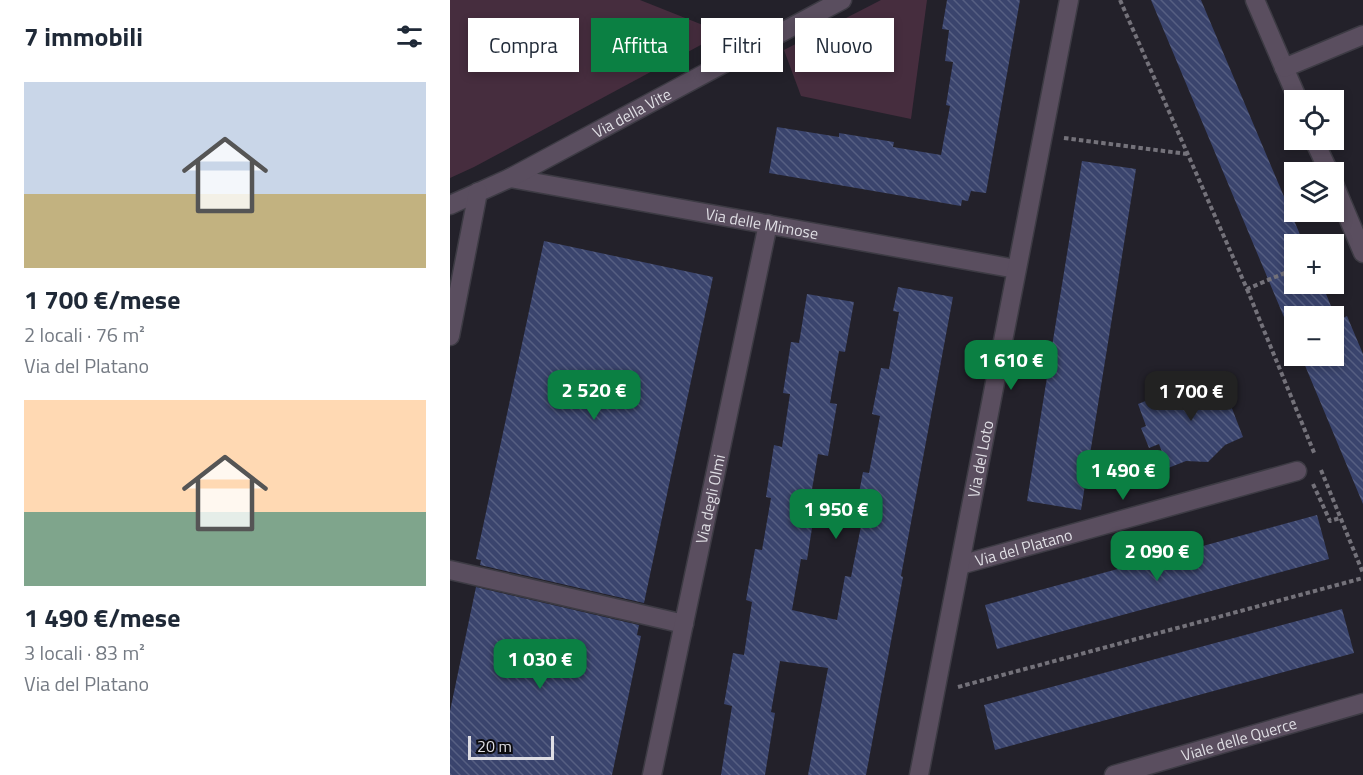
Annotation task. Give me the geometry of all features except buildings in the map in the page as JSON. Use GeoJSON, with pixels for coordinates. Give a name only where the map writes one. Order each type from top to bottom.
{"type":"FeatureCollection","features":[{"type":"Feature","properties":{"kind":"street","name":"Via della Vite"},"geometry":{"type":"LineString","coordinates":[[450,205],[510,178],[842,0]]}},
{"type":"Feature","properties":{"kind":"street","name":"Via del Loto"},"geometry":{"type":"LineString","coordinates":[[919,775],[1069,0]]}},
{"type":"Feature","properties":{"kind":"street"},"geometry":{"type":"LineString","coordinates":[[1254,0],[1294,90]]}},
{"type":"Feature","properties":{"kind":"street"},"geometry":{"type":"LineString","coordinates":[[1284,68],[1363,35]]}},
{"type":"Feature","properties":{"kind":"street","name":"Via delle Mimose"},"geometry":{"type":"LineString","coordinates":[[510,178],[1016,269]]}},
{"type":"Feature","properties":{"kind":"street"},"geometry":{"type":"LineString","coordinates":[[450,336],[478,192]]}},
{"type":"Feature","properties":{"kind":"street"},"geometry":{"type":"LineString","coordinates":[[1344,208],[1363,253]]}},
{"type":"Feature","properties":{"kind":"street","name":"Via degli Olmi"},"geometry":{"type":"LineString","coordinates":[[652,775],[768,224]]}},
{"type":"Feature","properties":{"kind":"street","name":"Via del Platano"},"geometry":{"type":"LineString","coordinates":[[960,565],[1297,471]]}},
{"type":"Feature","properties":{"kind":"street"},"geometry":{"type":"LineString","coordinates":[[450,570],[684,624]]}},
{"type":"Feature","properties":{"kind":"street","name":"Viale delle Querce"},"geometry":{"type":"LineString","coordinates":[[1114,775],[1363,703]]}},
{"type":"Feature","properties":{"kind":"path"},"geometry":{"type":"LineString","coordinates":[[1120,0],[1247,289],[1363,573]]}},
{"type":"Feature","properties":{"kind":"path"},"geometry":{"type":"LineString","coordinates":[[1042,136],[1187,154]]}},
{"type":"Feature","properties":{"kind":"path"},"geometry":{"type":"LineString","coordinates":[[1247,289],[1284,273]]}},
{"type":"Feature","properties":{"kind":"path"},"geometry":{"type":"LineString","coordinates":[[1297,471],[1306,470],[1330,521],[1340,518]]}},
{"type":"Feature","properties":{"kind":"path"},"geometry":{"type":"LineString","coordinates":[[935,693],[1363,578]]}},
{"type":"Feature","properties":{"kind":"shaded area"},"geometry":{"type":"Polygon","coordinates":[[[450,0],[640,0],[685,18],[591,18],[591,72],[651,72],[450,178],[450,0]]]}},
{"type":"Feature","properties":{"kind":"shaded area"},"geometry":{"type":"Polygon","coordinates":[[[881,0],[927,0],[911,119],[801,96],[784,50],[795,44],[795,72],[894,72],[894,18],[846,18],[881,0]]]}},
{"type":"Feature","properties":{"kind":"shaded area"},"geometry":{"type":"Polygon","coordinates":[[[689,19],[701,24],[701,45],[689,51],[689,19]]]}}]}
